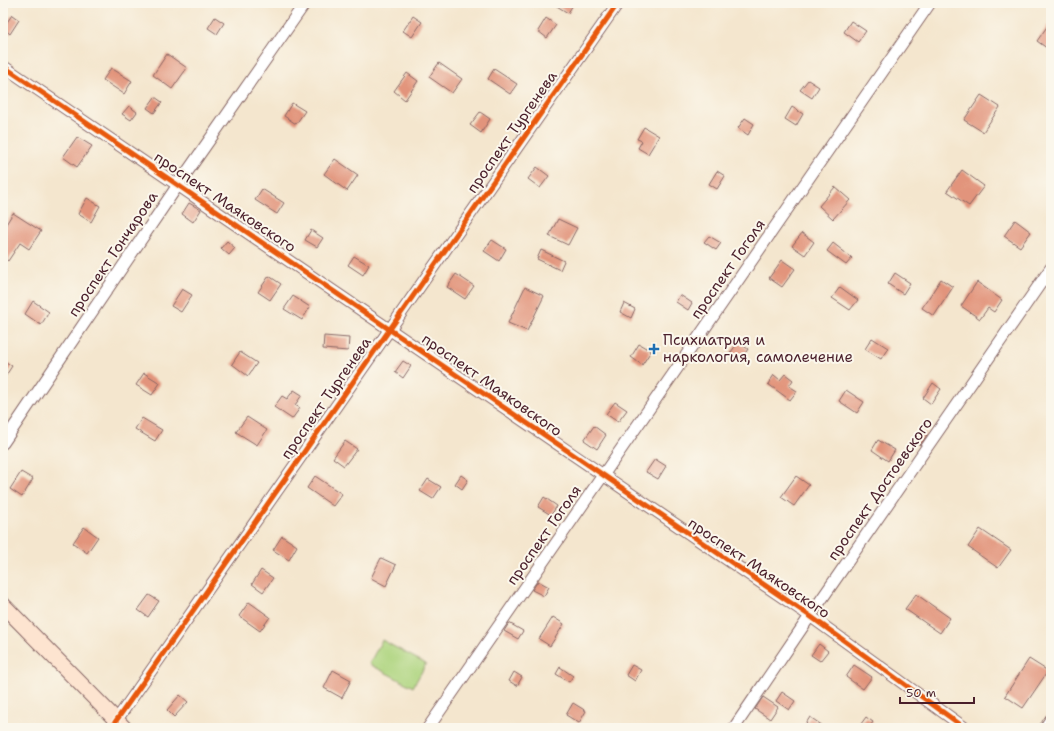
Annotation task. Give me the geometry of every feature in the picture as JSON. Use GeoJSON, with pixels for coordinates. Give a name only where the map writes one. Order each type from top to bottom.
{"type":"FeatureCollection","features":[{"type":"Feature","properties":{"kind":"main road"},"geometry":{"type":"LineString","coordinates":[[3,605],[117,725]]}},
{"type":"Feature","properties":{"kind":"street","name":"проспект Гончарова"},"geometry":{"type":"LineString","coordinates":[[3,443],[178,185],[305,3]]}},
{"type":"Feature","properties":{"kind":"street","name":"проспект Тургенева"},"geometry":{"type":"LineString","coordinates":[[117,725],[389,328],[618,3]]}},
{"type":"Feature","properties":{"kind":"street","name":"проспект Гоголя"},"geometry":{"type":"LineString","coordinates":[[428,728],[930,3]]}},
{"type":"Feature","properties":{"kind":"street","name":"проспект Маяковского"},"geometry":{"type":"LineString","coordinates":[[3,66],[389,328],[603,477],[810,616],[965,728]]}},
{"type":"Feature","properties":{"kind":"street","name":"проспект Достоевского"},"geometry":{"type":"LineString","coordinates":[[734,728],[1051,268]]}},
{"type":"Feature","properties":{"kind":"street"},"geometry":{"type":"LineString","coordinates":[[1044,728],[1051,719]]}},
{"type":"Feature","properties":{"kind":"green space"},"geometry":{"type":"Polygon","coordinates":[[[382,640],[426,664],[413,687],[369,664],[382,640]]]}},
{"type":"Feature","properties":{"kind":"building"},"geometry":{"type":"Polygon","coordinates":[[[552,3],[574,3],[568,13],[552,3]]]}},
{"type":"Feature","properties":{"kind":"building"},"geometry":{"type":"Polygon","coordinates":[[[12,15],[19,20],[10,34],[3,28],[12,15]]]}},
{"type":"Feature","properties":{"kind":"building"},"geometry":{"type":"Polygon","coordinates":[[[413,16],[422,22],[412,37],[403,31],[413,16]]]}},
{"type":"Feature","properties":{"kind":"building"},"geometry":{"type":"Polygon","coordinates":[[[215,17],[224,23],[217,34],[208,28],[215,17]]]}},
{"type":"Feature","properties":{"kind":"building"},"geometry":{"type":"Polygon","coordinates":[[[546,18],[556,25],[547,38],[538,31],[546,18]]]}},
{"type":"Feature","properties":{"kind":"building"},"geometry":{"type":"Polygon","coordinates":[[[851,21],[866,31],[858,42],[844,32],[851,21]]]}},
{"type":"Feature","properties":{"kind":"building"},"geometry":{"type":"Polygon","coordinates":[[[1051,21],[1051,51],[1037,41],[1051,21]]]}},
{"type":"Feature","properties":{"kind":"building"},"geometry":{"type":"Polygon","coordinates":[[[167,54],[187,68],[172,89],[153,75],[167,54]]]}},
{"type":"Feature","properties":{"kind":"building"},"geometry":{"type":"Polygon","coordinates":[[[439,63],[462,79],[452,93],[429,77],[439,63]]]}},
{"type":"Feature","properties":{"kind":"building"},"geometry":{"type":"Polygon","coordinates":[[[111,68],[132,81],[124,94],[103,80],[111,68]]]}},
{"type":"Feature","properties":{"kind":"building"},"geometry":{"type":"Polygon","coordinates":[[[494,69],[517,84],[510,94],[488,79],[494,69]]]}},
{"type":"Feature","properties":{"kind":"building"},"geometry":{"type":"Polygon","coordinates":[[[407,73],[418,81],[405,100],[394,91],[407,73]]]}},
{"type":"Feature","properties":{"kind":"building"},"geometry":{"type":"Polygon","coordinates":[[[808,80],[819,87],[812,98],[800,90],[808,80]]]}},
{"type":"Feature","properties":{"kind":"building"},"geometry":{"type":"Polygon","coordinates":[[[981,95],[1000,107],[983,132],[964,120],[981,95]]]}},
{"type":"Feature","properties":{"kind":"building"},"geometry":{"type":"Polygon","coordinates":[[[155,97],[162,102],[154,113],[147,108],[155,97]]]}},
{"type":"Feature","properties":{"kind":"building"},"geometry":{"type":"Polygon","coordinates":[[[292,103],[305,111],[296,124],[284,116],[292,103]]]}},
{"type":"Feature","properties":{"kind":"building"},"geometry":{"type":"Polygon","coordinates":[[[129,106],[137,112],[131,120],[122,114],[129,106]]]}},
{"type":"Feature","properties":{"kind":"building"},"geometry":{"type":"Polygon","coordinates":[[[792,107],[803,114],[796,126],[785,119],[792,107]]]}},
{"type":"Feature","properties":{"kind":"building"},"geometry":{"type":"Polygon","coordinates":[[[480,112],[490,119],[481,133],[470,125],[480,112]]]}},
{"type":"Feature","properties":{"kind":"building"},"geometry":{"type":"Polygon","coordinates":[[[745,118],[754,124],[748,135],[738,128],[745,118]]]}},
{"type":"Feature","properties":{"kind":"building"},"geometry":{"type":"Polygon","coordinates":[[[644,127],[659,136],[648,154],[638,148],[642,141],[637,139],[644,127]]]}},
{"type":"Feature","properties":{"kind":"building"},"geometry":{"type":"Polygon","coordinates":[[[77,137],[92,146],[77,167],[63,157],[77,137]]]}},
{"type":"Feature","properties":{"kind":"building"},"geometry":{"type":"Polygon","coordinates":[[[335,159],[358,175],[347,191],[324,174],[335,159]]]}},
{"type":"Feature","properties":{"kind":"building"},"geometry":{"type":"Polygon","coordinates":[[[537,167],[549,176],[540,188],[528,179],[537,167]]]}},
{"type":"Feature","properties":{"kind":"building"},"geometry":{"type":"Polygon","coordinates":[[[962,170],[984,186],[969,206],[947,191],[962,170]]]}},
{"type":"Feature","properties":{"kind":"building"},"geometry":{"type":"Polygon","coordinates":[[[717,171],[725,176],[717,189],[709,184],[717,171]]]}},
{"type":"Feature","properties":{"kind":"building"},"geometry":{"type":"Polygon","coordinates":[[[835,187],[850,200],[833,219],[819,206],[835,187]]]}},
{"type":"Feature","properties":{"kind":"building"},"geometry":{"type":"Polygon","coordinates":[[[262,189],[284,203],[277,214],[255,200],[262,189]]]}},
{"type":"Feature","properties":{"kind":"building"},"geometry":{"type":"Polygon","coordinates":[[[87,198],[100,206],[91,222],[78,214],[87,198]]]}},
{"type":"Feature","properties":{"kind":"building"},"geometry":{"type":"Polygon","coordinates":[[[189,203],[201,210],[193,222],[182,214],[189,203]]]}},
{"type":"Feature","properties":{"kind":"building"},"geometry":{"type":"Polygon","coordinates":[[[13,213],[41,231],[29,249],[20,243],[8,261],[3,257],[3,229],[13,213]]]}},
{"type":"Feature","properties":{"kind":"building"},"geometry":{"type":"Polygon","coordinates":[[[558,219],[577,228],[568,245],[549,236],[558,219]]]}},
{"type":"Feature","properties":{"kind":"building"},"geometry":{"type":"Polygon","coordinates":[[[1015,220],[1031,232],[1020,247],[1004,236],[1015,220]]]}},
{"type":"Feature","properties":{"kind":"building"},"geometry":{"type":"Polygon","coordinates":[[[311,230],[323,238],[317,247],[305,240],[311,230]]]}},
{"type":"Feature","properties":{"kind":"building"},"geometry":{"type":"Polygon","coordinates":[[[802,233],[814,242],[805,255],[792,246],[802,233]]]}},
{"type":"Feature","properties":{"kind":"building"},"geometry":{"type":"Polygon","coordinates":[[[709,236],[721,243],[716,250],[704,242],[709,236]]]}},
{"type":"Feature","properties":{"kind":"building"},"geometry":{"type":"Polygon","coordinates":[[[492,240],[506,249],[499,261],[484,251],[492,240]]]}},
{"type":"Feature","properties":{"kind":"building"},"geometry":{"type":"Polygon","coordinates":[[[227,241],[235,248],[229,255],[221,248],[227,241]]]}},
{"type":"Feature","properties":{"kind":"building"},"geometry":{"type":"Polygon","coordinates":[[[833,243],[852,258],[846,265],[827,251],[833,243]]]}},
{"type":"Feature","properties":{"kind":"building"},"geometry":{"type":"Polygon","coordinates":[[[541,250],[564,261],[560,270],[537,259],[541,250]]]}},
{"type":"Feature","properties":{"kind":"building"},"geometry":{"type":"Polygon","coordinates":[[[354,256],[369,265],[363,275],[348,265],[354,256]]]}},
{"type":"Feature","properties":{"kind":"building"},"geometry":{"type":"Polygon","coordinates":[[[782,260],[795,269],[782,287],[769,278],[782,260]]]}},
{"type":"Feature","properties":{"kind":"building"},"geometry":{"type":"Polygon","coordinates":[[[895,273],[910,283],[903,294],[888,284],[895,273]]]}},
{"type":"Feature","properties":{"kind":"building"},"geometry":{"type":"Polygon","coordinates":[[[456,274],[474,286],[465,299],[447,287],[456,274]]]}},
{"type":"Feature","properties":{"kind":"building"},"geometry":{"type":"Polygon","coordinates":[[[269,276],[281,284],[270,300],[258,292],[269,276]]]}},
{"type":"Feature","properties":{"kind":"building"},"geometry":{"type":"Polygon","coordinates":[[[941,279],[953,287],[934,316],[922,308],[941,279]]]}},
{"type":"Feature","properties":{"kind":"building"},"geometry":{"type":"Polygon","coordinates":[[[977,282],[1002,300],[994,312],[988,308],[980,319],[961,306],[977,282]]]}},
{"type":"Feature","properties":{"kind":"building"},"geometry":{"type":"Polygon","coordinates":[[[525,287],[544,296],[527,331],[508,323],[525,287]]]}},
{"type":"Feature","properties":{"kind":"building"},"geometry":{"type":"Polygon","coordinates":[[[840,287],[858,300],[850,310],[832,298],[840,287]]]}},
{"type":"Feature","properties":{"kind":"building"},"geometry":{"type":"Polygon","coordinates":[[[182,289],[192,295],[181,312],[171,306],[182,289]]]}},
{"type":"Feature","properties":{"kind":"building"},"geometry":{"type":"Polygon","coordinates":[[[680,295],[692,303],[688,310],[676,302],[680,295]]]}},
{"type":"Feature","properties":{"kind":"building"},"geometry":{"type":"Polygon","coordinates":[[[293,296],[310,307],[302,320],[284,309],[293,296]]]}},
{"type":"Feature","properties":{"kind":"building"},"geometry":{"type":"Polygon","coordinates":[[[33,301],[49,312],[41,325],[25,314],[33,301]]]}},
{"type":"Feature","properties":{"kind":"building"},"geometry":{"type":"Polygon","coordinates":[[[624,303],[635,309],[631,318],[620,312],[624,303]]]}},
{"type":"Feature","properties":{"kind":"building"},"geometry":{"type":"Polygon","coordinates":[[[324,336],[349,338],[348,351],[323,349],[324,336]]]}},
{"type":"Feature","properties":{"kind":"building"},"geometry":{"type":"Polygon","coordinates":[[[872,338],[888,348],[881,359],[865,349],[872,338]]]}},
{"type":"Feature","properties":{"kind":"building"},"geometry":{"type":"Polygon","coordinates":[[[738,342],[748,349],[739,362],[729,355],[738,342]]]}},
{"type":"Feature","properties":{"kind":"building"},"geometry":{"type":"Polygon","coordinates":[[[639,344],[651,351],[642,365],[631,357],[639,344]]]}},
{"type":"Feature","properties":{"kind":"building"},"geometry":{"type":"Polygon","coordinates":[[[240,352],[257,363],[248,376],[232,364],[240,352]]]}},
{"type":"Feature","properties":{"kind":"building"},"geometry":{"type":"Polygon","coordinates":[[[3,360],[12,366],[3,380],[3,360]]]}},
{"type":"Feature","properties":{"kind":"building"},"geometry":{"type":"Polygon","coordinates":[[[403,361],[411,366],[403,378],[395,372],[403,361]]]}},
{"type":"Feature","properties":{"kind":"building"},"geometry":{"type":"Polygon","coordinates":[[[144,373],[160,383],[152,395],[136,385],[144,373]]]}},
{"type":"Feature","properties":{"kind":"building"},"geometry":{"type":"Polygon","coordinates":[[[785,374],[793,380],[789,386],[797,391],[790,400],[768,384],[774,375],[780,380],[785,374]]]}},
{"type":"Feature","properties":{"kind":"building"},"geometry":{"type":"Polygon","coordinates":[[[933,383],[941,389],[931,404],[923,398],[933,383]]]}},
{"type":"Feature","properties":{"kind":"building"},"geometry":{"type":"Polygon","coordinates":[[[294,390],[302,395],[295,405],[300,408],[292,419],[274,407],[282,396],[287,399],[294,390]]]}},
{"type":"Feature","properties":{"kind":"building"},"geometry":{"type":"Polygon","coordinates":[[[846,390],[864,402],[857,413],[839,401],[846,390]]]}},
{"type":"Feature","properties":{"kind":"building"},"geometry":{"type":"Polygon","coordinates":[[[615,402],[627,410],[618,422],[606,414],[615,402]]]}},
{"type":"Feature","properties":{"kind":"building"},"geometry":{"type":"Polygon","coordinates":[[[247,417],[267,430],[257,445],[236,432],[247,417]]]}},
{"type":"Feature","properties":{"kind":"building"},"geometry":{"type":"Polygon","coordinates":[[[142,418],[162,430],[155,441],[135,429],[142,418]]]}},
{"type":"Feature","properties":{"kind":"building"},"geometry":{"type":"Polygon","coordinates":[[[594,426],[606,435],[597,449],[584,440],[594,426]]]}},
{"type":"Feature","properties":{"kind":"building"},"geometry":{"type":"Polygon","coordinates":[[[920,431],[927,435],[920,445],[913,440],[920,431]]]}},
{"type":"Feature","properties":{"kind":"building"},"geometry":{"type":"Polygon","coordinates":[[[878,440],[895,450],[888,461],[872,450],[878,440]]]}},
{"type":"Feature","properties":{"kind":"building"},"geometry":{"type":"Polygon","coordinates":[[[345,441],[357,449],[344,466],[333,458],[345,441]]]}},
{"type":"Feature","properties":{"kind":"building"},"geometry":{"type":"Polygon","coordinates":[[[655,459],[666,466],[658,479],[646,472],[655,459]]]}},
{"type":"Feature","properties":{"kind":"building"},"geometry":{"type":"Polygon","coordinates":[[[21,472],[33,479],[22,497],[10,489],[21,472]]]}},
{"type":"Feature","properties":{"kind":"building"},"geometry":{"type":"Polygon","coordinates":[[[461,475],[468,480],[462,489],[455,484],[461,475]]]}},
{"type":"Feature","properties":{"kind":"building"},"geometry":{"type":"Polygon","coordinates":[[[315,476],[342,494],[333,506],[307,488],[315,476]]]}},
{"type":"Feature","properties":{"kind":"building"},"geometry":{"type":"Polygon","coordinates":[[[796,476],[809,485],[794,506],[781,497],[796,476]]]}},
{"type":"Feature","properties":{"kind":"building"},"geometry":{"type":"Polygon","coordinates":[[[428,479],[441,487],[433,499],[420,491],[428,479]]]}},
{"type":"Feature","properties":{"kind":"building"},"geometry":{"type":"Polygon","coordinates":[[[544,497],[557,506],[551,515],[538,507],[544,497]]]}},
{"type":"Feature","properties":{"kind":"building"},"geometry":{"type":"Polygon","coordinates":[[[84,527],[98,537],[87,553],[73,543],[84,527]]]}},
{"type":"Feature","properties":{"kind":"building"},"geometry":{"type":"Polygon","coordinates":[[[980,529],[1011,550],[998,568],[968,547],[980,529]]]}},
{"type":"Feature","properties":{"kind":"building"},"geometry":{"type":"Polygon","coordinates":[[[282,536],[297,546],[289,560],[273,550],[282,536]]]}},
{"type":"Feature","properties":{"kind":"building"},"geometry":{"type":"Polygon","coordinates":[[[381,558],[396,565],[386,586],[371,578],[381,558]]]}},
{"type":"Feature","properties":{"kind":"building"},"geometry":{"type":"Polygon","coordinates":[[[261,570],[273,578],[263,592],[252,584],[261,570]]]}},
{"type":"Feature","properties":{"kind":"building"},"geometry":{"type":"Polygon","coordinates":[[[538,581],[549,587],[544,596],[532,590],[538,581]]]}},
{"type":"Feature","properties":{"kind":"building"},"geometry":{"type":"Polygon","coordinates":[[[916,594],[950,618],[940,633],[905,609],[916,594]]]}},
{"type":"Feature","properties":{"kind":"building"},"geometry":{"type":"Polygon","coordinates":[[[149,595],[159,601],[148,617],[138,610],[149,595]]]}},
{"type":"Feature","properties":{"kind":"building"},"geometry":{"type":"Polygon","coordinates":[[[249,602],[270,617],[260,631],[239,616],[249,602]]]}},
{"type":"Feature","properties":{"kind":"building"},"geometry":{"type":"Polygon","coordinates":[[[553,617],[564,624],[550,646],[539,639],[553,617]]]}},
{"type":"Feature","properties":{"kind":"building"},"geometry":{"type":"Polygon","coordinates":[[[509,623],[523,631],[518,639],[504,631],[509,623]]]}},
{"type":"Feature","properties":{"kind":"building"},"geometry":{"type":"Polygon","coordinates":[[[819,644],[828,651],[820,661],[811,655],[819,644]]]}},
{"type":"Feature","properties":{"kind":"building"},"geometry":{"type":"Polygon","coordinates":[[[1029,659],[1048,671],[1023,708],[1005,696],[1029,659]]]}},
{"type":"Feature","properties":{"kind":"building"},"geometry":{"type":"Polygon","coordinates":[[[632,665],[641,670],[635,681],[626,675],[632,665]]]}},
{"type":"Feature","properties":{"kind":"building"},"geometry":{"type":"Polygon","coordinates":[[[854,665],[872,677],[863,689],[846,677],[854,665]]]}},
{"type":"Feature","properties":{"kind":"building"},"geometry":{"type":"Polygon","coordinates":[[[560,667],[573,676],[569,682],[556,674],[560,667]]]}},
{"type":"Feature","properties":{"kind":"building"},"geometry":{"type":"Polygon","coordinates":[[[333,670],[351,680],[342,698],[324,688],[333,670]]]}},
{"type":"Feature","properties":{"kind":"building"},"geometry":{"type":"Polygon","coordinates":[[[514,672],[522,677],[517,686],[509,681],[514,672]]]}},
{"type":"Feature","properties":{"kind":"building"},"geometry":{"type":"Polygon","coordinates":[[[782,692],[795,701],[789,710],[776,701],[782,692]]]}},
{"type":"Feature","properties":{"kind":"building"},"geometry":{"type":"Polygon","coordinates":[[[180,695],[188,702],[174,717],[167,710],[180,695]]]}},
{"type":"Feature","properties":{"kind":"building"},"geometry":{"type":"Polygon","coordinates":[[[763,697],[778,707],[770,719],[755,709],[763,697]]]}},
{"type":"Feature","properties":{"kind":"building"},"geometry":{"type":"Polygon","coordinates":[[[573,703],[586,711],[579,723],[566,715],[573,703]]]}},
{"type":"Feature","properties":{"kind":"building"},"geometry":{"type":"Polygon","coordinates":[[[810,717],[826,728],[803,728],[810,717]]]}},
{"type":"Feature","properties":{"kind":"building"},"geometry":{"type":"Polygon","coordinates":[[[866,717],[873,722],[869,728],[858,728],[866,717]]]}},
{"type":"Feature","properties":{"kind":"cycle path"},"geometry":{"type":"LineString","coordinates":[[111,728],[618,3]]}},
{"type":"Feature","properties":{"kind":"cycle path"},"geometry":{"type":"LineString","coordinates":[[3,66],[810,616],[965,728]]}},
{"type":"Feature","properties":{"kind":"place","name":"Психиатрия и наркология, самолечение"},"geometry":{"type":"Point","coordinates":[654,349]}}]}
